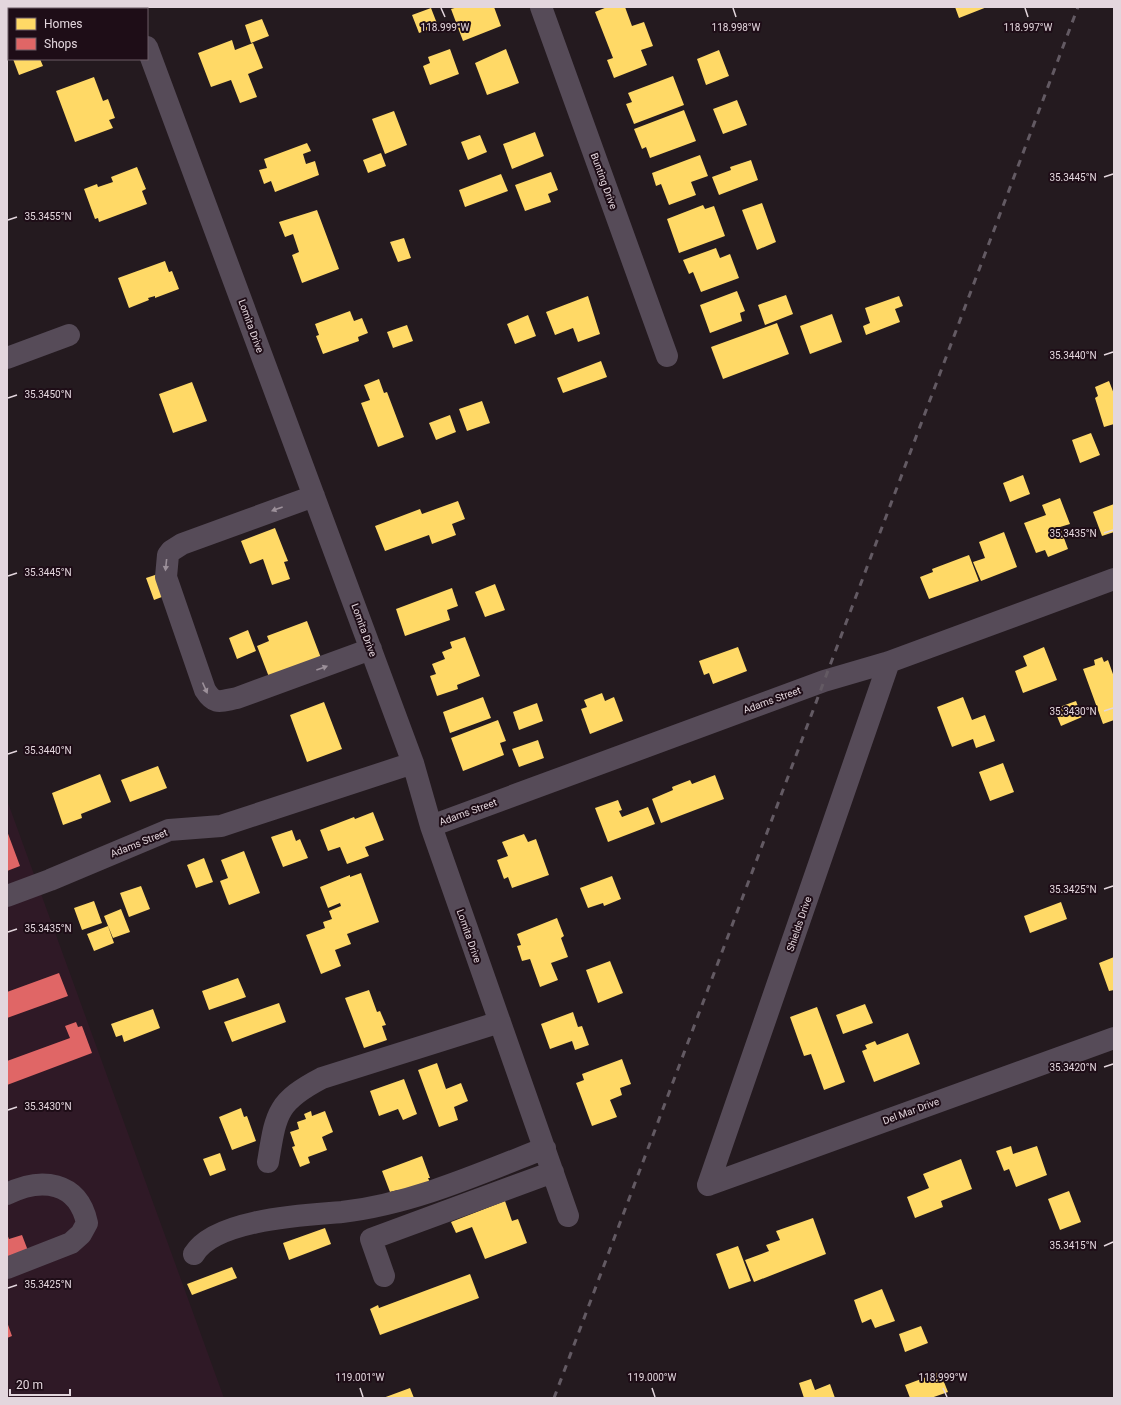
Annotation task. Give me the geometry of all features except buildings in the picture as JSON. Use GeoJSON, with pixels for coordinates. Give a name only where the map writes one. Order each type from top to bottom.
{"type":"FeatureCollection","features":[{"type":"Feature","properties":{"kind":"street","name":"Bunting Drive"},"geometry":{"type":"LineString","coordinates":[[540,7],[667,356]]}},
{"type":"Feature","properties":{"kind":"street","name":"Lomita Drive"},"geometry":{"type":"LineString","coordinates":[[148,50],[413,763],[431,826],[568,1216]]}},
{"type":"Feature","properties":{"kind":"street"},"geometry":{"type":"LineString","coordinates":[[7,358],[69,336]]}},
{"type":"Feature","properties":{"kind":"street"},"geometry":{"type":"LineString","coordinates":[[314,496],[182,544],[171,550],[168,555],[166,577],[203,683],[210,699],[218,702],[231,699],[371,649]]}},
{"type":"Feature","properties":{"kind":"street","name":"Adams Street"},"geometry":{"type":"LineString","coordinates":[[431,826],[824,681],[889,662],[1114,579]]}},
{"type":"Feature","properties":{"kind":"street","name":"Shields Drive"},"geometry":{"type":"LineString","coordinates":[[708,1185],[889,662]]}},
{"type":"Feature","properties":{"kind":"street","name":"Adams Street"},"geometry":{"type":"LineString","coordinates":[[7,896],[50,880],[169,830],[221,826],[413,763]]}},
{"type":"Feature","properties":{"kind":"street"},"geometry":{"type":"LineString","coordinates":[[268,1162],[274,1123],[284,1104],[300,1089],[322,1078],[500,1022]]}},
{"type":"Feature","properties":{"kind":"street","name":"Del Mar Drive"},"geometry":{"type":"LineString","coordinates":[[708,1185],[1114,1038]]}},
{"type":"Feature","properties":{"kind":"street"},"geometry":{"type":"LineString","coordinates":[[194,1254],[199,1245],[219,1235],[247,1225],[282,1217],[343,1212],[394,1203],[451,1184],[544,1148]]}},
{"type":"Feature","properties":{"kind":"street"},"geometry":{"type":"LineString","coordinates":[[384,1276],[371,1239],[553,1172]]}},
{"type":"Feature","properties":{"kind":"street"},"geometry":{"type":"LineString","coordinates":[[7,1194],[36,1186],[53,1185],[68,1191],[79,1201],[87,1223],[81,1234],[71,1243],[7,1268]]}},
{"type":"Feature","properties":{"kind":"shaded area"},"geometry":{"type":"Polygon","coordinates":[[[7,800],[224,1398],[7,1398],[7,800]]]}},
{"type":"Feature","properties":{"kind":"railway"},"geometry":{"type":"LineString","coordinates":[[554,1398],[1078,7]]}}]}
